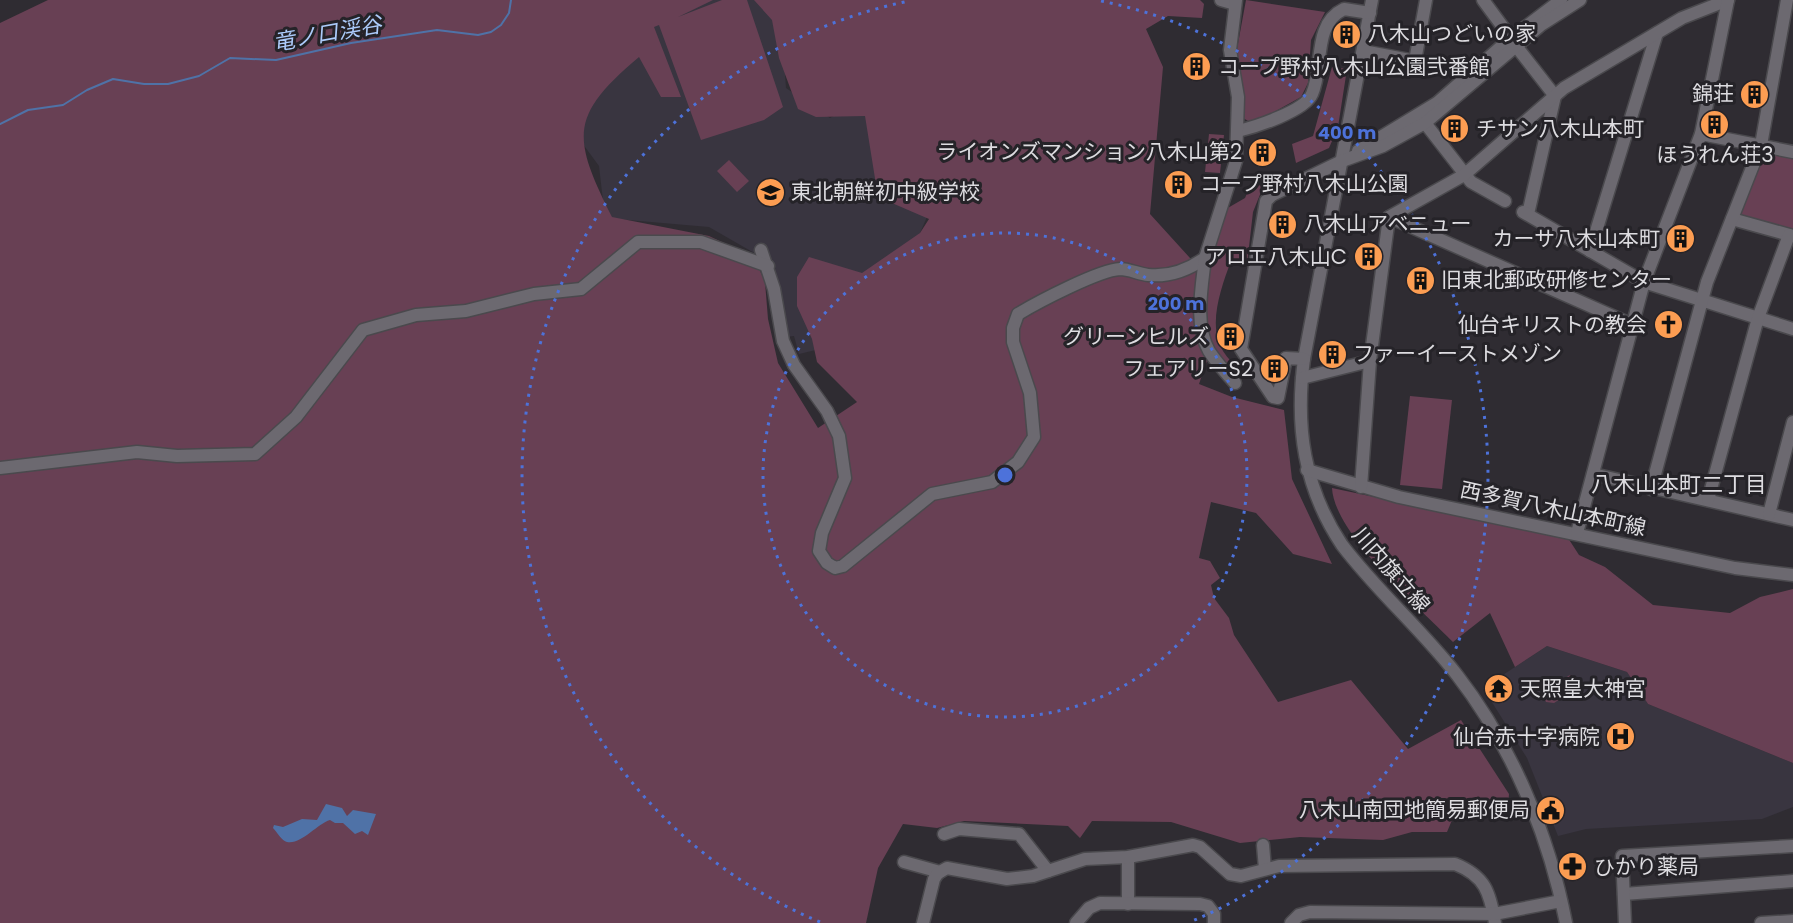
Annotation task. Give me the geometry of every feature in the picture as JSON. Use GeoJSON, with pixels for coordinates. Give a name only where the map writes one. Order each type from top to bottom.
{"type":"FeatureCollection","features":[{"type":"Feature","properties":{"kind":"street"},"geometry":{"type":"LineString","coordinates":[[1221,0],[1235,2],[1230,50],[1238,97],[1238,131],[1236,160],[1204,258],[1201,315],[1208,349],[1235,383]]}},
{"type":"Feature","properties":{"kind":"street"},"geometry":{"type":"LineString","coordinates":[[1363,51],[1415,61],[1426,0]]}},
{"type":"Feature","properties":{"kind":"street"},"geometry":{"type":"LineString","coordinates":[[1483,0],[1555,96]]}},
{"type":"Feature","properties":{"kind":"street"},"geometry":{"type":"LineString","coordinates":[[1304,359],[1286,358],[1278,398],[1273,397],[1241,349],[1263,209],[1272,195],[1342,161],[1437,103],[1562,0]]}},
{"type":"Feature","properties":{"kind":"street"},"geometry":{"type":"LineString","coordinates":[[1342,161],[1383,146],[1425,123],[1513,42],[1580,0]]}},
{"type":"Feature","properties":{"kind":"street"},"geometry":{"type":"LineString","coordinates":[[1389,217],[1464,175],[1555,96],[1682,18],[1728,0]]}},
{"type":"Feature","properties":{"kind":"street"},"geometry":{"type":"LineString","coordinates":[[1576,533],[1644,282],[1701,134],[1728,0]]}},
{"type":"Feature","properties":{"kind":"street"},"geometry":{"type":"LineString","coordinates":[[1651,489],[1701,300],[1761,145],[1787,0]]}},
{"type":"Feature","properties":{"kind":"street"},"geometry":{"type":"LineString","coordinates":[[1238,131],[1256,127],[1308,100],[1314,86],[1323,36],[1332,17],[1344,9],[1371,6]]}},
{"type":"Feature","properties":{"kind":"street","name":"川内旗立線"},"geometry":{"type":"LineString","coordinates":[[1371,6],[1304,359],[1301,431],[1307,470],[1329,526],[1342,545],[1456,674],[1492,729],[1521,783],[1542,834],[1566,923]]}},
{"type":"Feature","properties":{"kind":"street"},"geometry":{"type":"LineString","coordinates":[[1590,251],[1657,33]]}},
{"type":"Feature","properties":{"kind":"street"},"geometry":{"type":"LineString","coordinates":[[1555,96],[1526,213],[1644,282],[1793,329]]}},
{"type":"Feature","properties":{"kind":"street"},"geometry":{"type":"LineString","coordinates":[[1425,123],[1464,175],[1505,201]]}},
{"type":"Feature","properties":{"kind":"street"},"geometry":{"type":"LineString","coordinates":[[1701,134],[1793,152]]}},
{"type":"Feature","properties":{"kind":"street"},"geometry":{"type":"LineString","coordinates":[[1389,217],[1633,325]]}},
{"type":"Feature","properties":{"kind":"street"},"geometry":{"type":"LineString","coordinates":[[1361,487],[1370,361],[1389,217]]}},
{"type":"Feature","properties":{"kind":"street"},"geometry":{"type":"LineString","coordinates":[[1708,500],[1758,318],[1791,235],[1732,219]]}},
{"type":"Feature","properties":{"kind":"street"},"geometry":{"type":"LineString","coordinates":[[0,468],[137,452],[177,456],[255,454],[297,417],[363,330],[416,315],[466,310],[534,294],[581,289],[638,242],[701,242],[768,266]]}},
{"type":"Feature","properties":{"kind":"street"},"geometry":{"type":"LineString","coordinates":[[761,250],[768,266],[783,341],[794,365],[827,411],[839,436],[845,478],[822,533],[819,551],[827,563],[835,568],[843,566],[863,552],[932,494],[992,482],[1018,462],[1034,437],[1030,393],[1013,342],[1013,328],[1018,314],[1046,298],[1120,269],[1164,275],[1180,272],[1204,258]]}},
{"type":"Feature","properties":{"kind":"street"},"geometry":{"type":"LineString","coordinates":[[1302,378],[1370,361]]}},
{"type":"Feature","properties":{"kind":"street"},"geometry":{"type":"LineString","coordinates":[[1769,514],[1793,422]]}},
{"type":"Feature","properties":{"kind":"street","name":"西多賀八木山本町線"},"geometry":{"type":"LineString","coordinates":[[1307,470],[1361,487],[1745,570],[1793,575]]}},
{"type":"Feature","properties":{"kind":"street"},"geometry":{"type":"LineString","coordinates":[[1593,474],[1793,520]]}},
{"type":"Feature","properties":{"kind":"street"},"geometry":{"type":"LineString","coordinates":[[944,834],[959,829],[1019,834],[1048,871]]}},
{"type":"Feature","properties":{"kind":"street"},"geometry":{"type":"LineString","coordinates":[[923,923],[934,879],[947,868],[1007,879],[1048,871],[1085,860],[1128,857],[1193,844],[1200,847],[1230,874],[1241,876],[1279,866],[1455,864],[1476,875],[1484,884],[1495,918]]}},
{"type":"Feature","properties":{"kind":"street"},"geometry":{"type":"LineString","coordinates":[[1263,845],[1265,869]]}},
{"type":"Feature","properties":{"kind":"street"},"geometry":{"type":"LineString","coordinates":[[1625,923],[1622,856],[1793,846]]}},
{"type":"Feature","properties":{"kind":"street"},"geometry":{"type":"LineString","coordinates":[[1128,857],[1128,904]]}},
{"type":"Feature","properties":{"kind":"street"},"geometry":{"type":"LineString","coordinates":[[904,862],[940,872]]}},
{"type":"Feature","properties":{"kind":"street"},"geometry":{"type":"LineString","coordinates":[[1624,894],[1793,881]]}},
{"type":"Feature","properties":{"kind":"street"},"geometry":{"type":"LineString","coordinates":[[1291,923],[1299,915],[1310,912],[1495,918],[1561,901]]}},
{"type":"Feature","properties":{"kind":"street"},"geometry":{"type":"LineString","coordinates":[[1076,923],[1089,908],[1100,903],[1208,906],[1214,914],[1214,923]]}},
{"type":"Feature","properties":{"kind":"street"},"geometry":{"type":"LineString","coordinates":[[1761,923],[1790,922]]}},
{"type":"Feature","properties":{"kind":"shaded area"},"geometry":{"type":"Polygon","coordinates":[[[48,0],[713,0],[678,17],[722,0],[747,0],[783,107],[764,120],[701,140],[659,25],[654,27],[681,97],[661,97],[639,57],[616,78],[589,112],[584,129],[585,147],[590,167],[612,217],[709,236],[754,257],[765,282],[768,319],[778,363],[818,428],[857,402],[817,362],[812,339],[797,306],[797,277],[809,257],[862,273],[920,233],[929,219],[878,197],[865,116],[816,117],[798,109],[779,58],[772,20],[754,0],[1200,0],[1204,4],[1202,18],[1168,16],[1146,29],[1163,67],[1150,214],[1200,269],[1208,358],[1199,384],[1232,397],[1284,410],[1292,479],[1332,564],[1293,554],[1256,513],[1211,502],[1199,558],[1210,561],[1220,578],[1211,585],[1214,598],[1229,618],[1234,635],[1278,702],[1351,680],[1408,749],[1461,720],[1509,794],[1507,820],[1484,807],[1455,813],[1447,832],[1412,832],[1383,840],[1300,837],[1240,843],[1171,822],[1092,821],[1080,838],[1068,826],[964,821],[937,828],[903,824],[878,868],[866,923],[0,923],[0,23],[48,0]]]}},
{"type":"Feature","properties":{"kind":"shaded area","name":"東北朝鮮初中級学校"},"geometry":{"type":"Polygon","coordinates":[[[693,0],[769,0],[781,19],[786,88],[830,118],[906,75],[952,159],[920,233],[853,341],[799,354],[794,336],[785,337],[775,271],[766,246],[756,254],[709,227],[605,218],[599,166],[577,136],[588,93],[654,19],[693,0]]]}},
{"type":"Feature","properties":{"kind":"shaded area"},"geometry":{"type":"Polygon","coordinates":[[[1246,0],[1325,12],[1311,40],[1308,83],[1301,97],[1258,121],[1250,122],[1243,118],[1244,97],[1237,49],[1246,0]]]}},
{"type":"Feature","properties":{"kind":"shaded area"},"geometry":{"type":"Polygon","coordinates":[[[1332,67],[1347,69],[1338,127],[1329,148],[1296,163],[1292,144],[1313,136],[1332,67]]]}},
{"type":"Feature","properties":{"kind":"shaded area"},"geometry":{"type":"Polygon","coordinates":[[[1209,134],[1224,135],[1220,173],[1205,172],[1209,134]]]}},
{"type":"Feature","properties":{"kind":"shaded area"},"geometry":{"type":"Polygon","coordinates":[[[1764,148],[1793,155],[1793,233],[1735,218],[1764,148]]]}},
{"type":"Feature","properties":{"kind":"shaded area"},"geometry":{"type":"Polygon","coordinates":[[[729,160],[749,181],[737,192],[717,171],[729,160]]]}},
{"type":"Feature","properties":{"kind":"shaded area"},"geometry":{"type":"Polygon","coordinates":[[[1252,182],[1263,187],[1253,212],[1247,264],[1231,261],[1216,312],[1219,343],[1245,377],[1242,379],[1213,346],[1206,326],[1205,310],[1209,274],[1226,209],[1245,198],[1252,182]]]}},
{"type":"Feature","properties":{"kind":"shaded area"},"geometry":{"type":"Polygon","coordinates":[[[1410,396],[1452,400],[1442,489],[1400,485],[1410,396]]]}},
{"type":"Feature","properties":{"kind":"shaded area"},"geometry":{"type":"Polygon","coordinates":[[[1332,488],[1568,538],[1579,555],[1605,567],[1653,605],[1730,613],[1760,597],[1793,589],[1793,763],[1648,704],[1627,672],[1547,646],[1515,667],[1490,613],[1453,642],[1401,591],[1363,548],[1347,527],[1336,506],[1332,488]]]}},
{"type":"Feature","properties":{"kind":"shaded area","name":"仙台赤十字病院"},"geometry":{"type":"Polygon","coordinates":[[[1547,646],[1627,672],[1648,704],[1793,763],[1793,807],[1762,819],[1586,829],[1558,836],[1527,758],[1483,688],[1547,646]]]}},
{"type":"Feature","properties":{"kind":"shaded area"},"geometry":{"type":"Polygon","coordinates":[[[1570,675],[1579,679],[1577,688],[1554,703],[1546,702],[1543,696],[1545,690],[1570,675]]]}},
{"type":"Feature","properties":{"kind":"water"},"geometry":{"type":"Polygon","coordinates":[[[326,804],[342,808],[347,816],[353,810],[376,814],[368,835],[362,831],[355,834],[343,823],[330,820],[298,840],[287,842],[273,828],[274,825],[283,827],[302,819],[317,820],[326,804]]]}},
{"type":"Feature","properties":{"kind":"waterway","name":"竜ノ口渓谷"},"geometry":{"type":"LineString","coordinates":[[0,124],[28,110],[63,105],[87,90],[113,79],[144,84],[168,84],[199,76],[230,58],[276,60],[351,43],[437,30],[478,35],[491,32],[501,25],[509,13],[511,0]]}},
{"type":"Feature","properties":{"kind":"place","name":"八木山つどいの家"},"geometry":{"type":"Point","coordinates":[1347,34]}},
{"type":"Feature","properties":{"kind":"place","name":"コープ野村八木山公園弐番館"},"geometry":{"type":"Point","coordinates":[1197,67]}},
{"type":"Feature","properties":{"kind":"place","name":"錦荘"},"geometry":{"type":"Point","coordinates":[1755,94]}},
{"type":"Feature","properties":{"kind":"place","name":"ほうれん荘3"},"geometry":{"type":"Point","coordinates":[1715,124]}},
{"type":"Feature","properties":{"kind":"place","name":"チサン八木山本町"},"geometry":{"type":"Point","coordinates":[1455,129]}},
{"type":"Feature","properties":{"kind":"place","name":"ライオンズマンション八木山第2"},"geometry":{"type":"Point","coordinates":[1263,152]}},
{"type":"Feature","properties":{"kind":"place","name":"コープ野村八木山公園"},"geometry":{"type":"Point","coordinates":[1179,184]}},
{"type":"Feature","properties":{"kind":"place","name":"東北朝鮮初中級学校"},"geometry":{"type":"Point","coordinates":[770,192]}},
{"type":"Feature","properties":{"kind":"place","name":"八木山アベニュー"},"geometry":{"type":"Point","coordinates":[1283,224]}},
{"type":"Feature","properties":{"kind":"place","name":"カーサ八木山本町"},"geometry":{"type":"Point","coordinates":[1681,239]}},
{"type":"Feature","properties":{"kind":"place","name":"アロエ八木山C"},"geometry":{"type":"Point","coordinates":[1368,257]}},
{"type":"Feature","properties":{"kind":"place","name":"旧東北郵政研修センター"},"geometry":{"type":"Point","coordinates":[1420,280]}},
{"type":"Feature","properties":{"kind":"place","name":"仙台キリストの教会"},"geometry":{"type":"Point","coordinates":[1668,325]}},
{"type":"Feature","properties":{"kind":"place","name":"グリーンヒルズ"},"geometry":{"type":"Point","coordinates":[1230,337]}},
{"type":"Feature","properties":{"kind":"place","name":"ファーイーストメゾン"},"geometry":{"type":"Point","coordinates":[1332,354]}},
{"type":"Feature","properties":{"kind":"place","name":"フェアリーS2"},"geometry":{"type":"Point","coordinates":[1274,369]}},
{"type":"Feature","properties":{"kind":"place","name":"天照皇大神宮"},"geometry":{"type":"Point","coordinates":[1499,689]}},
{"type":"Feature","properties":{"kind":"place","name":"仙台赤十字病院"},"geometry":{"type":"Point","coordinates":[1621,737]}},
{"type":"Feature","properties":{"kind":"place","name":"八木山南団地簡易郵便局"},"geometry":{"type":"Point","coordinates":[1551,810]}},
{"type":"Feature","properties":{"kind":"place","name":"ひかり薬局"},"geometry":{"type":"Point","coordinates":[1573,867]}},
{"type":"Feature","properties":{"kind":"district","name":"八木山本町二丁目"},"geometry":{"type":"Point","coordinates":[1679,484]}}]}
